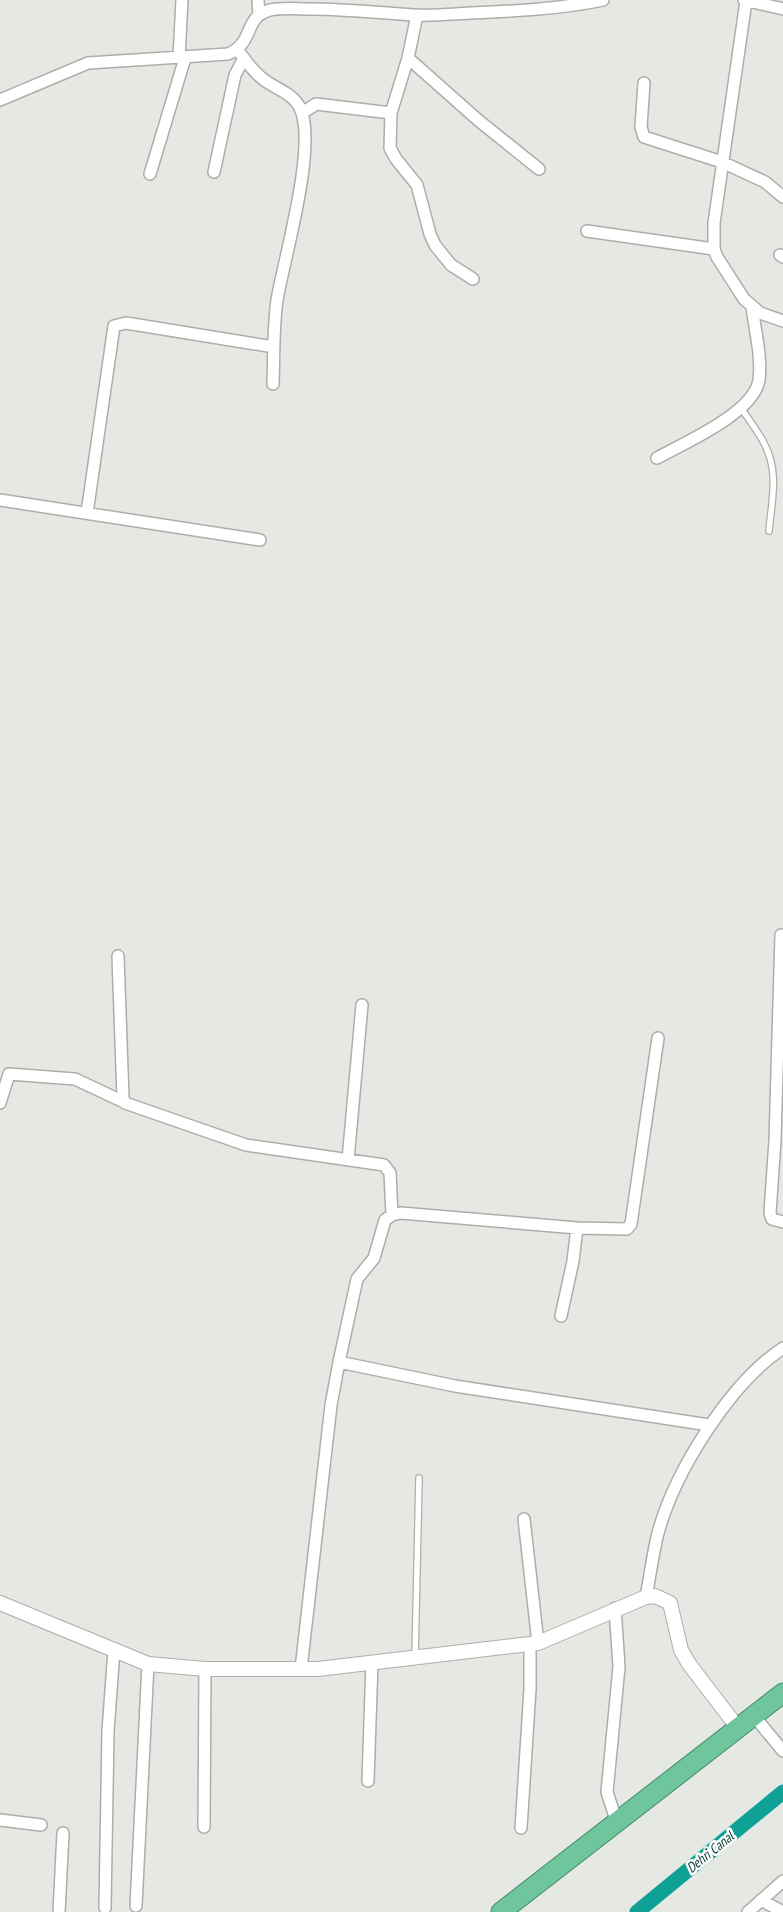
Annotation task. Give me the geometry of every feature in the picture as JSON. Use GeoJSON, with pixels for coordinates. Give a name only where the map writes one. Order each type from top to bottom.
{"type":"FeatureCollection","features":[{"type":"Feature","properties":{"kind":"highway"},"geometry":{"type":"LineString","coordinates":[[501,1912],[617,1824],[783,1693]]}},
{"type":"Feature","properties":{"kind":"street"},"geometry":{"type":"LineString","coordinates":[[150,174],[182,58],[182,0]]}},
{"type":"Feature","properties":{"kind":"street"},"geometry":{"type":"LineString","coordinates":[[214,172],[241,54],[258,15],[258,0]]}},
{"type":"Feature","properties":{"kind":"street"},"geometry":{"type":"LineString","coordinates":[[482,0],[483,12]]}},
{"type":"Feature","properties":{"kind":"street"},"geometry":{"type":"LineString","coordinates":[[783,9],[745,0],[714,223],[714,249],[722,268],[752,307],[760,313],[783,320]]}},
{"type":"Feature","properties":{"kind":"street"},"geometry":{"type":"LineString","coordinates":[[258,15],[282,8],[337,5],[417,15],[549,10],[597,1]]}},
{"type":"Feature","properties":{"kind":"street"},"geometry":{"type":"LineString","coordinates":[[417,15],[408,58],[391,113],[390,148],[396,159],[417,185],[430,234],[436,245],[452,265],[473,279]]}},
{"type":"Feature","properties":{"kind":"street"},"geometry":{"type":"LineString","coordinates":[[0,100],[88,63],[241,54]]}},
{"type":"Feature","properties":{"kind":"street"},"geometry":{"type":"LineString","coordinates":[[241,54],[256,74],[293,98],[302,113],[304,135],[303,168],[278,300],[273,384]]}},
{"type":"Feature","properties":{"kind":"street"},"geometry":{"type":"LineString","coordinates":[[408,58],[539,169]]}},
{"type":"Feature","properties":{"kind":"street"},"geometry":{"type":"LineString","coordinates":[[644,83],[641,127],[644,137],[722,162],[766,182],[783,197]]}},
{"type":"Feature","properties":{"kind":"street"},"geometry":{"type":"LineString","coordinates":[[302,113],[316,104],[391,113]]}},
{"type":"Feature","properties":{"kind":"street"},"geometry":{"type":"LineString","coordinates":[[588,231],[714,249]]}},
{"type":"Feature","properties":{"kind":"street"},"geometry":{"type":"LineString","coordinates":[[657,458],[723,421],[741,408],[753,395],[759,380],[752,307]]}},
{"type":"Feature","properties":{"kind":"street"},"geometry":{"type":"LineString","coordinates":[[87,513],[114,326],[126,323],[274,347]]}},
{"type":"Feature","properties":{"kind":"street"},"geometry":{"type":"LineString","coordinates":[[0,500],[260,540]]}},
{"type":"Feature","properties":{"kind":"street"},"geometry":{"type":"LineString","coordinates":[[781,935],[775,1140],[770,1213],[772,1219],[783,1222]]}},
{"type":"Feature","properties":{"kind":"street"},"geometry":{"type":"LineString","coordinates":[[118,956],[124,1102]]}},
{"type":"Feature","properties":{"kind":"street"},"geometry":{"type":"LineString","coordinates":[[348,1160],[362,1005]]}},
{"type":"Feature","properties":{"kind":"street"},"geometry":{"type":"LineString","coordinates":[[301,1669],[331,1405],[357,1279],[372,1264],[383,1224],[392,1214],[401,1213],[577,1228],[620,1230],[630,1227],[658,1038]]}},
{"type":"Feature","properties":{"kind":"street"},"geometry":{"type":"LineString","coordinates":[[0,1104],[9,1074],[75,1079],[124,1102],[246,1145],[387,1167],[391,1178],[392,1214]]}},
{"type":"Feature","properties":{"kind":"street"},"geometry":{"type":"LineString","coordinates":[[561,1316],[573,1261],[577,1228]]}},
{"type":"Feature","properties":{"kind":"street"},"geometry":{"type":"LineString","coordinates":[[646,1597],[658,1532],[669,1503],[709,1425],[752,1375],[783,1348]]}},
{"type":"Feature","properties":{"kind":"street"},"geometry":{"type":"LineString","coordinates":[[339,1362],[455,1386],[709,1425]]}},
{"type":"Feature","properties":{"kind":"street"},"geometry":{"type":"LineString","coordinates":[[520,1828],[534,1644],[524,1519]]}},
{"type":"Feature","properties":{"kind":"street"},"geometry":{"type":"LineString","coordinates":[[0,1603],[148,1664],[205,1669],[301,1669],[534,1644],[615,1608],[646,1597],[656,1596],[670,1604],[681,1650],[689,1664],[738,1728]]}},
{"type":"Feature","properties":{"kind":"street"},"geometry":{"type":"LineString","coordinates":[[615,1608],[619,1667],[607,1792],[617,1824]]}},
{"type":"Feature","properties":{"kind":"street"},"geometry":{"type":"LineString","coordinates":[[105,1908],[108,1731],[114,1650]]}},
{"type":"Feature","properties":{"kind":"street"},"geometry":{"type":"LineString","coordinates":[[368,1781],[372,1662]]}},
{"type":"Feature","properties":{"kind":"street"},"geometry":{"type":"LineString","coordinates":[[136,1906],[148,1664]]}},
{"type":"Feature","properties":{"kind":"street"},"geometry":{"type":"LineString","coordinates":[[204,1826],[205,1669]]}},
{"type":"Feature","properties":{"kind":"street"},"geometry":{"type":"LineString","coordinates":[[754,1716],[782,1749]]}},
{"type":"Feature","properties":{"kind":"street"},"geometry":{"type":"LineString","coordinates":[[0,1820],[41,1825]]}},
{"type":"Feature","properties":{"kind":"street"},"geometry":{"type":"LineString","coordinates":[[58,1912],[63,1833]]}},
{"type":"Feature","properties":{"kind":"street"},"geometry":{"type":"LineString","coordinates":[[755,1907],[783,1882]]}},
{"type":"Feature","properties":{"kind":"street"},"geometry":{"type":"LineString","coordinates":[[755,1907],[783,1912]]}},
{"type":"Feature","properties":{"kind":"lane"},"geometry":{"type":"LineString","coordinates":[[741,408],[765,444],[770,458],[773,488],[769,531]]}},
{"type":"Feature","properties":{"kind":"lane"},"geometry":{"type":"LineString","coordinates":[[415,1658],[419,1478]]}},
{"type":"Feature","properties":{"kind":"waterway","name":"Dehri Canal"},"geometry":{"type":"LineString","coordinates":[[637,1912],[783,1792]]}}]}
